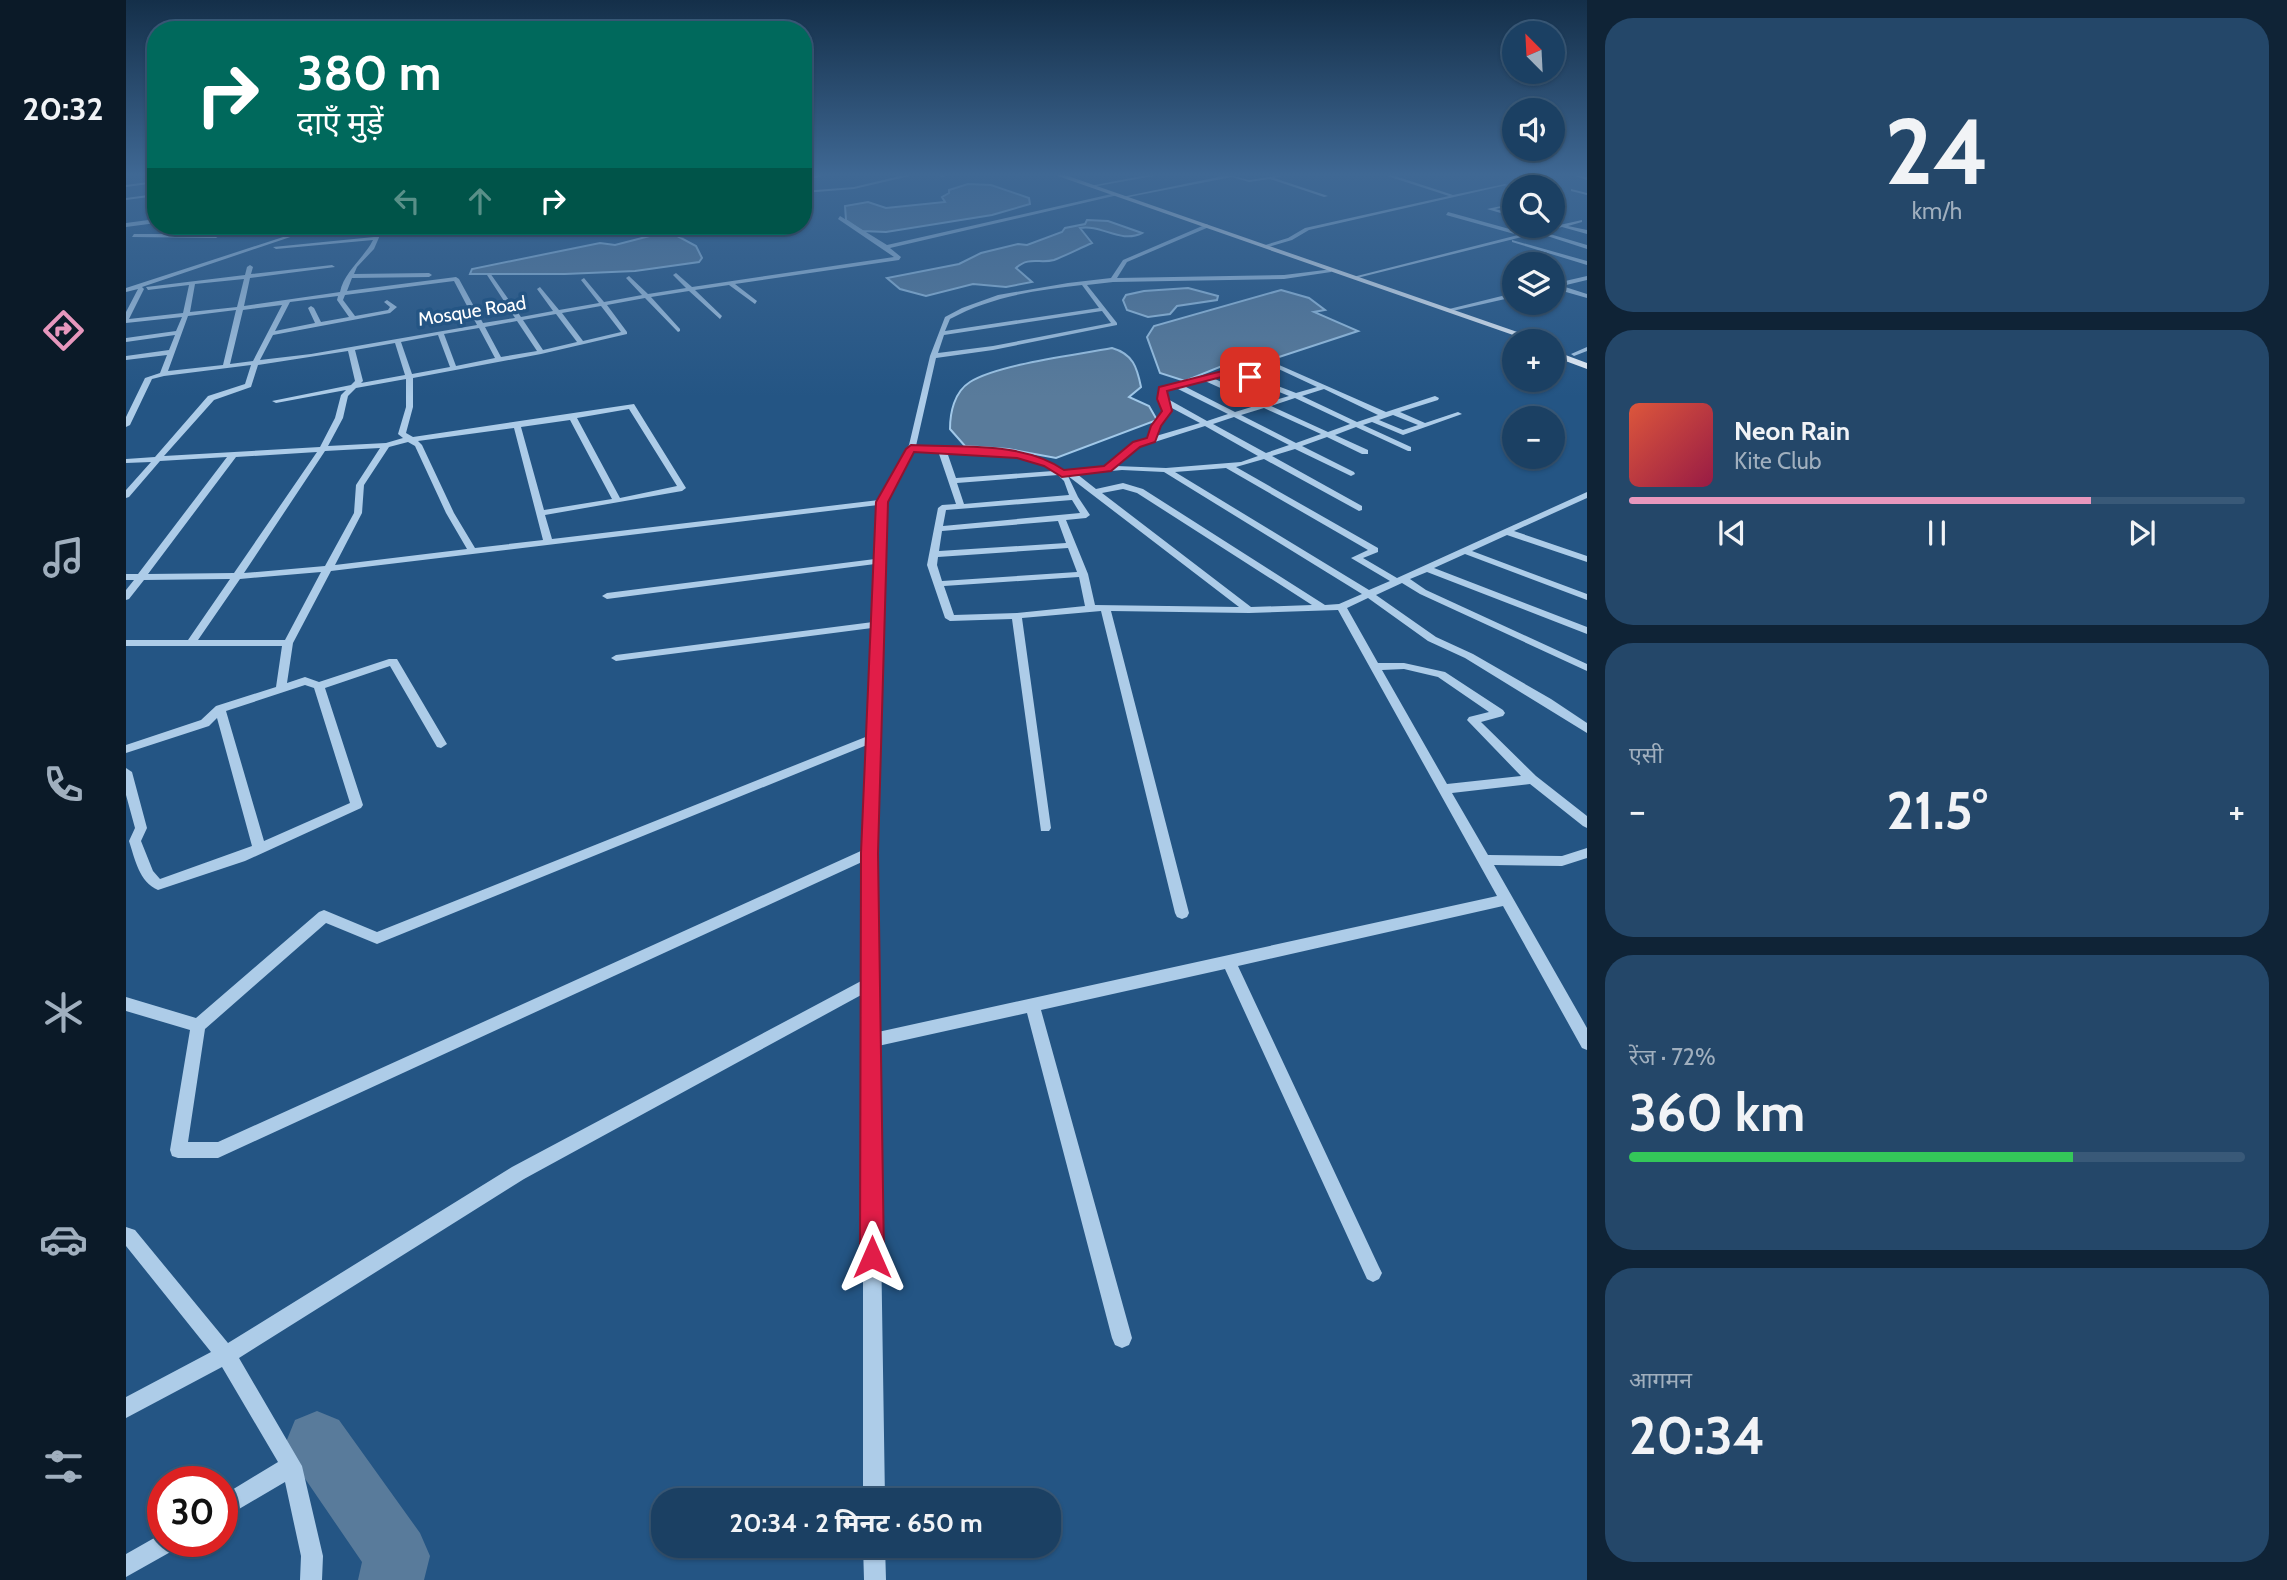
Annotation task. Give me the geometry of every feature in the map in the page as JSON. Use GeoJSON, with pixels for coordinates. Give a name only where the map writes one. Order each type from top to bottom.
{"type":"FeatureCollection","features":[{"type":"Feature","properties":{"kind":"main road"},"geometry":{"type":"LineString","coordinates":[[1265,249],[1502,335]]}},
{"type":"Feature","properties":{"kind":"main road"},"geometry":{"type":"LineString","coordinates":[[1272,249],[1328,271],[1503,329]]}},
{"type":"Feature","properties":{"kind":"main road"},"geometry":{"type":"LineString","coordinates":[[1565,351],[1587,358]]}},
{"type":"Feature","properties":{"kind":"main road"},"geometry":{"type":"LineString","coordinates":[[1565,358],[1587,366]]}},
{"type":"Feature","properties":{"kind":"street"},"geometry":{"type":"LineString","coordinates":[[132,288],[251,249]]}},
{"type":"Feature","properties":{"kind":"street"},"geometry":{"type":"LineString","coordinates":[[217,260],[268,249]]}},
{"type":"Feature","properties":{"kind":"street"},"geometry":{"type":"LineString","coordinates":[[353,318],[340,300],[355,266],[371,249]]}},
{"type":"Feature","properties":{"kind":"street","name":"Mosque Road"},"geometry":{"type":"LineString","coordinates":[[163,374],[351,349],[729,282],[899,258],[888,249]]}},
{"type":"Feature","properties":{"kind":"street"},"geometry":{"type":"LineString","coordinates":[[1113,280],[1125,261],[1154,249]]}},
{"type":"Feature","properties":{"kind":"street"},"geometry":{"type":"LineString","coordinates":[[1355,278],[1476,249]]}},
{"type":"Feature","properties":{"kind":"street"},"geometry":{"type":"LineString","coordinates":[[1540,249],[1587,263]]}},
{"type":"Feature","properties":{"kind":"street"},"geometry":{"type":"LineString","coordinates":[[226,366],[250,267]]}},
{"type":"Feature","properties":{"kind":"street"},"geometry":{"type":"LineString","coordinates":[[132,288],[332,267]]}},
{"type":"Feature","properties":{"kind":"street"},"geometry":{"type":"LineString","coordinates":[[874,1488],[869,853],[882,502],[911,449],[933,356],[947,318],[998,297],[1083,283],[1113,280],[1284,277],[1328,271]]}},
{"type":"Feature","properties":{"kind":"street"},"geometry":{"type":"LineString","coordinates":[[351,276],[429,275]]}},
{"type":"Feature","properties":{"kind":"street"},"geometry":{"type":"LineString","coordinates":[[490,275],[541,352]]}},
{"type":"Feature","properties":{"kind":"street"},"geometry":{"type":"LineString","coordinates":[[676,275],[720,317]]}},
{"type":"Feature","properties":{"kind":"street"},"geometry":{"type":"LineString","coordinates":[[629,278],[678,330]]}},
{"type":"Feature","properties":{"kind":"street"},"geometry":{"type":"LineString","coordinates":[[1565,283],[1587,278]]}},
{"type":"Feature","properties":{"kind":"street"},"geometry":{"type":"LineString","coordinates":[[126,495],[211,398],[248,385],[256,363],[288,300],[456,279],[499,360]]}},
{"type":"Feature","properties":{"kind":"street"},"geometry":{"type":"LineString","coordinates":[[276,401],[541,352],[625,333],[584,280]]}},
{"type":"Feature","properties":{"kind":"street"},"geometry":{"type":"LineString","coordinates":[[729,282],[755,302]]}},
{"type":"Feature","properties":{"kind":"street"},"geometry":{"type":"LineString","coordinates":[[126,425],[149,378],[163,374],[186,314],[192,283]]}},
{"type":"Feature","properties":{"kind":"street"},"geometry":{"type":"LineString","coordinates":[[933,356],[993,348],[1115,324],[1083,283]]}},
{"type":"Feature","properties":{"kind":"street"},"geometry":{"type":"LineString","coordinates":[[132,288],[126,320],[286,303]]}},
{"type":"Feature","properties":{"kind":"street"},"geometry":{"type":"LineString","coordinates":[[540,289],[581,343]]}},
{"type":"Feature","properties":{"kind":"street"},"geometry":{"type":"LineString","coordinates":[[1565,290],[1587,296]]}},
{"type":"Feature","properties":{"kind":"street"},"geometry":{"type":"LineString","coordinates":[[1448,310],[1502,298]]}},
{"type":"Feature","properties":{"kind":"street"},"geometry":{"type":"LineString","coordinates":[[270,334],[393,309],[387,302]]}},
{"type":"Feature","properties":{"kind":"street"},"geometry":{"type":"LineString","coordinates":[[311,308],[319,325]]}},
{"type":"Feature","properties":{"kind":"street"},"geometry":{"type":"LineString","coordinates":[[942,334],[1104,309]]}},
{"type":"Feature","properties":{"kind":"street"},"geometry":{"type":"LineString","coordinates":[[126,340],[178,333]]}},
{"type":"Feature","properties":{"kind":"street"},"geometry":{"type":"LineString","coordinates":[[440,333],[454,368]]}},
{"type":"Feature","properties":{"kind":"street"},"geometry":{"type":"LineString","coordinates":[[397,340],[411,377],[413,403],[402,434],[418,445],[450,513],[473,552]]}},
{"type":"Feature","properties":{"kind":"street"},"geometry":{"type":"LineString","coordinates":[[191,643],[322,449],[339,418],[345,396],[359,381],[351,349]]}},
{"type":"Feature","properties":{"kind":"street"},"geometry":{"type":"LineString","coordinates":[[1574,354],[1587,349]]}},
{"type":"Feature","properties":{"kind":"street"},"geometry":{"type":"LineString","coordinates":[[126,358],[172,352]]}},
{"type":"Feature","properties":{"kind":"street"},"geometry":{"type":"LineString","coordinates":[[1269,363],[1424,425]]}},
{"type":"Feature","properties":{"kind":"street"},"geometry":{"type":"LineString","coordinates":[[1151,440],[1156,426],[1167,411],[1162,399],[1162,389],[1234,371],[1408,449]]}},
{"type":"Feature","properties":{"kind":"street"},"geometry":{"type":"LineString","coordinates":[[1208,379],[1365,452]]}},
{"type":"Feature","properties":{"kind":"street"},"geometry":{"type":"LineString","coordinates":[[1179,386],[1351,474]]}},
{"type":"Feature","properties":{"kind":"street"},"geometry":{"type":"LineString","coordinates":[[1107,469],[1136,445],[1324,387]]}},
{"type":"Feature","properties":{"kind":"street"},"geometry":{"type":"LineString","coordinates":[[953,481],[1107,469],[1166,470],[1242,464],[1435,397]]}},
{"type":"Feature","properties":{"kind":"street"},"geometry":{"type":"LineString","coordinates":[[1162,399],[1359,508]]}},
{"type":"Feature","properties":{"kind":"street"},"geometry":{"type":"LineString","coordinates":[[126,461],[386,445],[410,439],[572,417],[631,406],[682,488],[540,513]]}},
{"type":"Feature","properties":{"kind":"street"},"geometry":{"type":"LineString","coordinates":[[1372,419],[1403,433],[1458,414]]}},
{"type":"Feature","properties":{"kind":"street"},"geometry":{"type":"LineString","coordinates":[[572,417],[617,501]]}},
{"type":"Feature","properties":{"kind":"street"},"geometry":{"type":"LineString","coordinates":[[517,425],[548,543]]}},
{"type":"Feature","properties":{"kind":"street"},"geometry":{"type":"LineString","coordinates":[[281,689],[288,643],[358,513],[360,485],[386,445]]}},
{"type":"Feature","properties":{"kind":"street"},"geometry":{"type":"LineString","coordinates":[[911,449],[1018,454],[1048,464],[1095,492],[1249,610]]}},
{"type":"Feature","properties":{"kind":"street"},"geometry":{"type":"LineString","coordinates":[[942,450],[961,506]]}},
{"type":"Feature","properties":{"kind":"street"},"geometry":{"type":"LineString","coordinates":[[126,597],[233,455]]}},
{"type":"Feature","properties":{"kind":"street"},"geometry":{"type":"LineString","coordinates":[[1226,465],[1375,550],[1356,558],[1561,658],[1587,668]]}},
{"type":"Feature","properties":{"kind":"street"},"geometry":{"type":"LineString","coordinates":[[1166,470],[1370,595],[1432,639],[1469,656],[1587,729]]}},
{"type":"Feature","properties":{"kind":"street"},"geometry":{"type":"LineString","coordinates":[[938,529],[1086,515],[1074,497],[1066,473]]}},
{"type":"Feature","properties":{"kind":"street"},"geometry":{"type":"LineString","coordinates":[[1095,492],[1123,486],[1140,491],[1323,608]]}},
{"type":"Feature","properties":{"kind":"street"},"geometry":{"type":"LineString","coordinates":[[1074,497],[942,508],[932,565],[950,618],[1017,616],[1091,608],[1249,610],[1341,607],[1587,495]]}},
{"type":"Feature","properties":{"kind":"street"},"geometry":{"type":"LineString","coordinates":[[126,577],[237,576],[327,569],[882,502]]}},
{"type":"Feature","properties":{"kind":"street"},"geometry":{"type":"LineString","coordinates":[[1061,518],[1083,574],[1091,608]]}},
{"type":"Feature","properties":{"kind":"street"},"geometry":{"type":"LineString","coordinates":[[1507,532],[1587,559]]}},
{"type":"Feature","properties":{"kind":"street"},"geometry":{"type":"LineString","coordinates":[[934,554],[1071,545]]}},
{"type":"Feature","properties":{"kind":"street"},"geometry":{"type":"LineString","coordinates":[[1465,551],[1587,597]]}},
{"type":"Feature","properties":{"kind":"street"},"geometry":{"type":"LineString","coordinates":[[607,596],[880,561]]}},
{"type":"Feature","properties":{"kind":"street"},"geometry":{"type":"LineString","coordinates":[[1426,568],[1587,631]]}},
{"type":"Feature","properties":{"kind":"street"},"geometry":{"type":"LineString","coordinates":[[938,583],[1083,574]]}},
{"type":"Feature","properties":{"kind":"street"},"geometry":{"type":"LineString","coordinates":[[1341,607],[1587,1043]]}},
{"type":"Feature","properties":{"kind":"street"},"geometry":{"type":"LineString","coordinates":[[1105,608],[1182,913]]}},
{"type":"Feature","properties":{"kind":"street"},"geometry":{"type":"LineString","coordinates":[[1017,616],[1045,828]]}},
{"type":"Feature","properties":{"kind":"street"},"geometry":{"type":"LineString","coordinates":[[616,658],[878,624]]}},
{"type":"Feature","properties":{"kind":"street"},"geometry":{"type":"LineString","coordinates":[[126,643],[288,643]]}},
{"type":"Feature","properties":{"kind":"street"},"geometry":{"type":"LineString","coordinates":[[1561,658],[1587,679]]}},
{"type":"Feature","properties":{"kind":"street"},"geometry":{"type":"LineString","coordinates":[[126,749],[205,723],[220,709],[305,681],[319,686],[393,661],[440,744]]}},
{"type":"Feature","properties":{"kind":"street"},"geometry":{"type":"LineString","coordinates":[[1375,667],[1404,666],[1441,674],[1499,713],[1473,720],[1532,779],[1587,823]]}},
{"type":"Feature","properties":{"kind":"street"},"geometry":{"type":"LineString","coordinates":[[126,772],[141,828],[131,842],[147,874],[158,885],[240,857],[357,806],[319,686]]}},
{"type":"Feature","properties":{"kind":"street"},"geometry":{"type":"LineString","coordinates":[[220,709],[260,847]]}},
{"type":"Feature","properties":{"kind":"street"},"geometry":{"type":"LineString","coordinates":[[869,853],[218,1150],[178,1150],[198,1026],[324,916],[377,938],[873,738]]}},
{"type":"Feature","properties":{"kind":"street"},"geometry":{"type":"LineString","coordinates":[[1444,789],[1532,779]]}},
{"type":"Feature","properties":{"kind":"street"},"geometry":{"type":"LineString","coordinates":[[1484,860],[1562,861],[1587,853]]}},
{"type":"Feature","properties":{"kind":"street"},"geometry":{"type":"LineString","coordinates":[[870,1041],[1506,900]]}},
{"type":"Feature","properties":{"kind":"street"},"geometry":{"type":"LineString","coordinates":[[1229,961],[1373,1273]]}},
{"type":"Feature","properties":{"kind":"street"},"geometry":{"type":"LineString","coordinates":[[126,1408],[226,1355],[517,1173],[870,983]]}},
{"type":"Feature","properties":{"kind":"street"},"geometry":{"type":"LineString","coordinates":[[126,1004],[198,1026]]}},
{"type":"Feature","properties":{"kind":"street"},"geometry":{"type":"LineString","coordinates":[[1032,1005],[1122,1338]]}},
{"type":"Feature","properties":{"kind":"street"},"geometry":{"type":"LineString","coordinates":[[126,1236],[129,1236],[226,1355],[292,1466],[312,1556],[311,1580]]}},
{"type":"Feature","properties":{"kind":"street"},"geometry":{"type":"LineString","coordinates":[[238,1498],[292,1466]]}},
{"type":"Feature","properties":{"kind":"street"},"geometry":{"type":"LineString","coordinates":[[126,1566],[147,1553]]}},
{"type":"Feature","properties":{"kind":"street"},"geometry":{"type":"LineString","coordinates":[[874,1558],[875,1580]]}},
{"type":"Feature","properties":{"kind":"water"},"geometry":{"type":"Polygon","coordinates":[[[572,249],[697,249],[702,258],[699,262],[635,271],[470,274],[472,269],[572,249]]]}},
{"type":"Feature","properties":{"kind":"water"},"geometry":{"type":"Polygon","coordinates":[[[999,249],[1079,249],[1054,260],[1021,264],[1016,268],[1032,282],[1006,287],[973,284],[926,296],[900,289],[887,278],[959,264],[981,253],[999,249]]]}},
{"type":"Feature","properties":{"kind":"water"},"geometry":{"type":"Polygon","coordinates":[[[1188,288],[1218,296],[1217,300],[1177,306],[1170,314],[1148,317],[1127,310],[1123,300],[1126,295],[1144,291],[1188,288]]]}},
{"type":"Feature","properties":{"kind":"water"},"geometry":{"type":"Polygon","coordinates":[[[1281,290],[1309,298],[1325,310],[1314,312],[1358,331],[1273,359],[1242,358],[1185,381],[1160,373],[1147,337],[1154,326],[1281,290]]]}},
{"type":"Feature","properties":{"kind":"water"},"geometry":{"type":"Polygon","coordinates":[[[1112,348],[1125,354],[1138,373],[1141,387],[1129,397],[1149,406],[1157,420],[1056,458],[1008,449],[965,446],[950,429],[954,403],[960,391],[970,382],[1018,365],[1112,348]]]}},
{"type":"Feature","properties":{"kind":"waterway"},"geometry":{"type":"LineString","coordinates":[[317,1442],[397,1556],[391,1580]]}},
{"type":"Feature","properties":{"kind":"route"},"geometry":{"type":"LineString","coordinates":[[872,1257],[869,853],[882,502],[911,449],[1018,454],[1048,464],[1062,474],[1107,469],[1136,445],[1151,440],[1156,426],[1167,411],[1162,399],[1162,389],[1234,371],[1250,377]]}}]}
